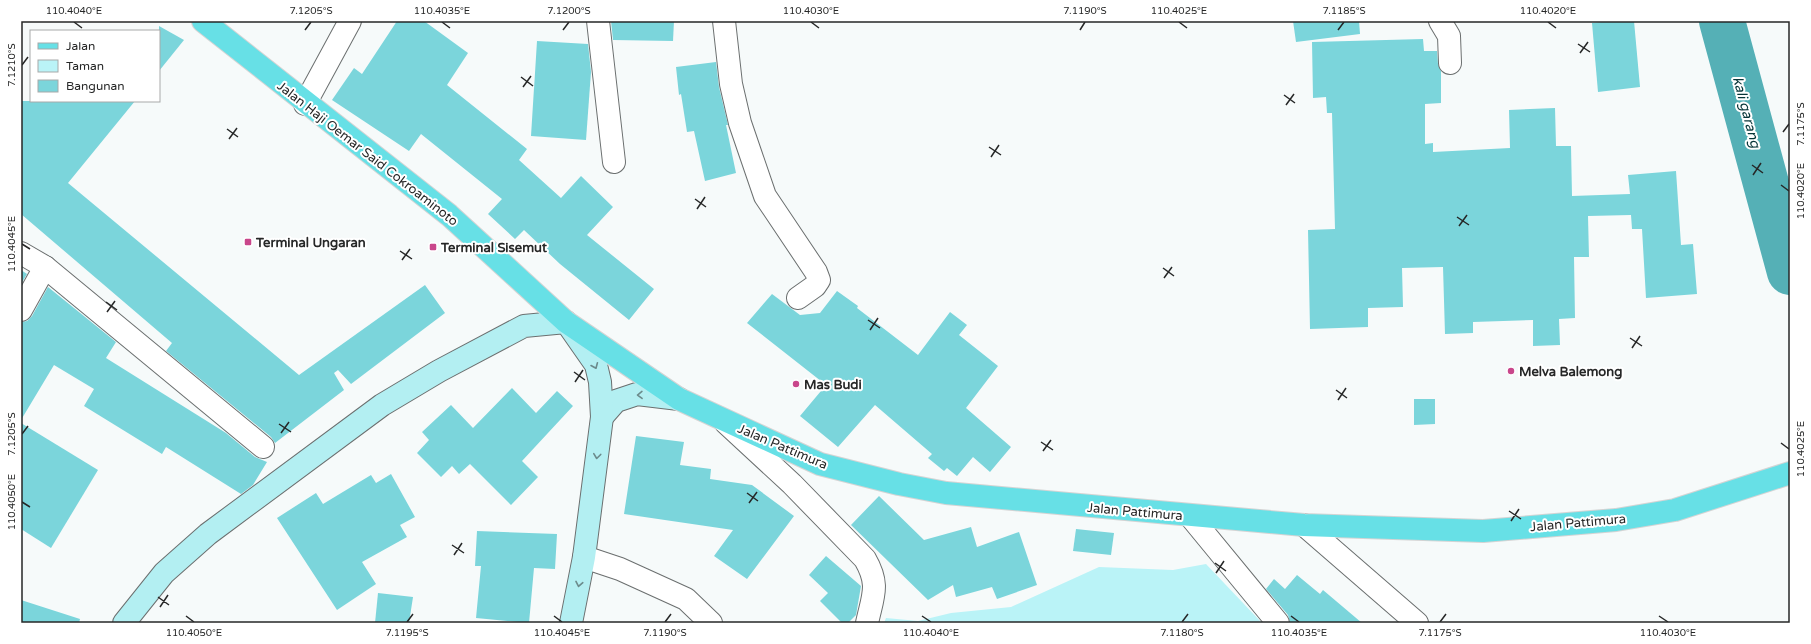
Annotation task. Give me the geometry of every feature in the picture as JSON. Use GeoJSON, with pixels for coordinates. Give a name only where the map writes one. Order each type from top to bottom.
{"type":"FeatureCollection","features":[{"type":"Feature","properties":{"kind":"main road","name":"Jalan Haji Oemar Said Cokroaminoto"},"geometry":{"type":"LineString","coordinates":[[203,21],[305,104],[449,215],[566,322]]}},
{"type":"Feature","properties":{"kind":"main road","name":"Jalan Pattimura"},"geometry":{"type":"LineString","coordinates":[[566,322],[679,399],[724,421],[820,464],[899,484],[946,493],[1304,526],[1483,531],[1601,521],[1675,510],[1790,473]]}},
{"type":"Feature","properties":{"kind":"main road"},"geometry":{"type":"LineString","coordinates":[[124,623],[164,573],[208,534],[382,405],[439,371],[524,326],[566,322],[596,365],[600,382],[602,417],[584,557],[571,623]]}},
{"type":"Feature","properties":{"kind":"main road"},"geometry":{"type":"LineString","coordinates":[[602,417],[616,401],[638,394],[679,399]]}},
{"type":"Feature","properties":{"kind":"street"},"geometry":{"type":"LineString","coordinates":[[305,104],[350,21]]}},
{"type":"Feature","properties":{"kind":"street"},"geometry":{"type":"LineString","coordinates":[[598,21],[614,162]]}},
{"type":"Feature","properties":{"kind":"street"},"geometry":{"type":"LineString","coordinates":[[724,21],[731,84],[740,123],[765,196],[816,272],[819,280],[815,286],[798,298]]}},
{"type":"Feature","properties":{"kind":"street"},"geometry":{"type":"LineString","coordinates":[[1440,21],[1449,36],[1450,63]]}},
{"type":"Feature","properties":{"kind":"street"},"geometry":{"type":"LineString","coordinates":[[21,253],[45,267],[263,447]]}},
{"type":"Feature","properties":{"kind":"street"},"geometry":{"type":"LineString","coordinates":[[21,310],[45,267]]}},
{"type":"Feature","properties":{"kind":"street"},"geometry":{"type":"LineString","coordinates":[[724,421],[792,484],[865,559],[872,571],[875,584],[867,623]]}},
{"type":"Feature","properties":{"kind":"street"},"geometry":{"type":"LineString","coordinates":[[1190,516],[1278,623]]}},
{"type":"Feature","properties":{"kind":"street"},"geometry":{"type":"LineString","coordinates":[[1304,526],[1417,623]]}},
{"type":"Feature","properties":{"kind":"street"},"geometry":{"type":"LineString","coordinates":[[584,557],[620,569],[686,599],[711,623]]}},
{"type":"Feature","properties":{"kind":"green space"},"geometry":{"type":"Polygon","coordinates":[[[1206,564],[1262,623],[884,623],[886,618],[918,621],[951,613],[1011,607],[1099,567],[1173,570],[1206,564]]]}},
{"type":"Feature","properties":{"kind":"building"},"geometry":{"type":"Polygon","coordinates":[[[397,21],[424,21],[468,53],[447,85],[527,149],[519,160],[561,198],[581,176],[613,207],[587,235],[654,289],[629,320],[560,264],[524,230],[515,239],[488,214],[502,199],[421,134],[409,151],[332,100],[354,68],[362,74],[397,21]]]}},
{"type":"Feature","properties":{"kind":"building"},"geometry":{"type":"Polygon","coordinates":[[[611,21],[674,21],[673,41],[613,40],[611,21]]]}},
{"type":"Feature","properties":{"kind":"building"},"geometry":{"type":"Polygon","coordinates":[[[1293,21],[1359,21],[1360,34],[1296,42],[1293,21]]]}},
{"type":"Feature","properties":{"kind":"building"},"geometry":{"type":"Polygon","coordinates":[[[1634,21],[1640,87],[1598,92],[1592,23],[1634,21]]]}},
{"type":"Feature","properties":{"kind":"building"},"geometry":{"type":"Polygon","coordinates":[[[159,26],[184,40],[160,70],[160,30],[159,26]]]}},
{"type":"Feature","properties":{"kind":"building"},"geometry":{"type":"Polygon","coordinates":[[[1423,39],[1424,51],[1437,51],[1438,64],[1441,71],[1441,103],[1425,104],[1425,144],[1433,143],[1433,152],[1510,148],[1509,110],[1555,108],[1556,146],[1571,146],[1572,196],[1630,194],[1628,175],[1676,171],[1681,245],[1693,244],[1697,294],[1646,298],[1642,229],[1632,229],[1631,215],[1588,216],[1589,257],[1574,257],[1575,318],[1559,319],[1560,345],[1533,346],[1533,320],[1473,322],[1473,333],[1445,334],[1443,267],[1402,268],[1403,307],[1368,308],[1368,327],[1310,329],[1308,230],[1335,229],[1332,113],[1327,113],[1326,97],[1313,98],[1312,42],[1423,39]]]}},
{"type":"Feature","properties":{"kind":"building"},"geometry":{"type":"Polygon","coordinates":[[[537,41],[588,44],[591,72],[586,140],[531,136],[537,41]]]}},
{"type":"Feature","properties":{"kind":"building"},"geometry":{"type":"Polygon","coordinates":[[[716,62],[719,87],[728,125],[726,125],[736,173],[705,181],[694,131],[687,132],[681,94],[679,95],[676,67],[716,62]]]}},
{"type":"Feature","properties":{"kind":"building"},"geometry":{"type":"Polygon","coordinates":[[[21,101],[134,102],[68,183],[299,375],[425,285],[445,313],[351,384],[338,370],[334,373],[344,390],[275,443],[271,437],[166,351],[172,343],[21,214],[21,101]]]}},
{"type":"Feature","properties":{"kind":"building"},"geometry":{"type":"Polygon","coordinates":[[[21,270],[27,274],[21,284],[21,270]]]}},
{"type":"Feature","properties":{"kind":"building"},"geometry":{"type":"Polygon","coordinates":[[[48,287],[116,342],[106,358],[226,433],[255,457],[267,462],[253,485],[241,494],[166,447],[162,454],[84,406],[94,389],[54,365],[21,420],[21,322],[27,321],[32,316],[48,287]]]}},
{"type":"Feature","properties":{"kind":"building"},"geometry":{"type":"Polygon","coordinates":[[[837,291],[858,306],[857,308],[918,355],[950,312],[967,325],[959,335],[998,366],[966,408],[1011,447],[990,472],[973,457],[957,476],[947,468],[944,471],[928,458],[932,454],[875,405],[838,447],[800,416],[826,385],[747,323],[772,294],[800,315],[820,313],[837,291]]]}},
{"type":"Feature","properties":{"kind":"building"},"geometry":{"type":"Polygon","coordinates":[[[512,388],[536,413],[557,391],[573,406],[522,461],[538,477],[511,505],[470,464],[459,474],[452,466],[441,477],[417,453],[429,440],[422,432],[451,405],[473,428],[512,388]]]}},
{"type":"Feature","properties":{"kind":"building"},"geometry":{"type":"Polygon","coordinates":[[[1414,399],[1435,399],[1435,424],[1414,425],[1414,399]]]}},
{"type":"Feature","properties":{"kind":"building"},"geometry":{"type":"Polygon","coordinates":[[[21,423],[98,470],[51,548],[21,529],[21,423]]]}},
{"type":"Feature","properties":{"kind":"building"},"geometry":{"type":"Polygon","coordinates":[[[636,436],[684,442],[680,465],[711,469],[710,479],[752,485],[794,516],[747,579],[714,556],[733,530],[624,514],[636,436]]]}},
{"type":"Feature","properties":{"kind":"building"},"geometry":{"type":"Polygon","coordinates":[[[391,474],[415,517],[400,525],[407,537],[362,562],[376,584],[337,610],[277,518],[316,493],[323,504],[371,475],[376,483],[391,474]]]}},
{"type":"Feature","properties":{"kind":"building"},"geometry":{"type":"Polygon","coordinates":[[[879,496],[924,540],[971,527],[977,547],[1019,532],[1037,585],[997,599],[992,587],[956,597],[953,585],[928,600],[851,525],[879,496]]]}},
{"type":"Feature","properties":{"kind":"building"},"geometry":{"type":"Polygon","coordinates":[[[1076,529],[1114,533],[1111,555],[1073,551],[1076,529]]]}},
{"type":"Feature","properties":{"kind":"building"},"geometry":{"type":"Polygon","coordinates":[[[477,531],[557,534],[555,569],[534,568],[529,623],[476,618],[481,566],[475,566],[477,531]]]}},
{"type":"Feature","properties":{"kind":"building"},"geometry":{"type":"Polygon","coordinates":[[[826,556],[861,586],[856,615],[848,623],[842,623],[820,601],[828,593],[809,575],[826,556]]]}},
{"type":"Feature","properties":{"kind":"building"},"geometry":{"type":"Polygon","coordinates":[[[1297,575],[1320,594],[1323,590],[1362,623],[1290,623],[1288,615],[1266,589],[1274,579],[1285,589],[1297,575]]]}},
{"type":"Feature","properties":{"kind":"building"},"geometry":{"type":"Polygon","coordinates":[[[378,593],[413,597],[409,623],[375,623],[378,593]]]}},
{"type":"Feature","properties":{"kind":"building"},"geometry":{"type":"Polygon","coordinates":[[[21,600],[80,619],[79,623],[21,623],[21,600]]]}},
{"type":"Feature","properties":{"kind":"waterway","name":"kali garang"},"geometry":{"type":"LineString","coordinates":[[1722,21],[1790,272]]}},
{"type":"Feature","properties":{"kind":"place","name":"Terminal Ungaran"},"geometry":{"type":"Point","coordinates":[248,242]}},
{"type":"Feature","properties":{"kind":"place","name":"Terminal Sisemut"},"geometry":{"type":"Point","coordinates":[433,247]}},
{"type":"Feature","properties":{"kind":"place","name":"Melva Balemong"},"geometry":{"type":"Point","coordinates":[1511,371]}},
{"type":"Feature","properties":{"kind":"place","name":"Mas Budi"},"geometry":{"type":"Point","coordinates":[796,384]}}]}
